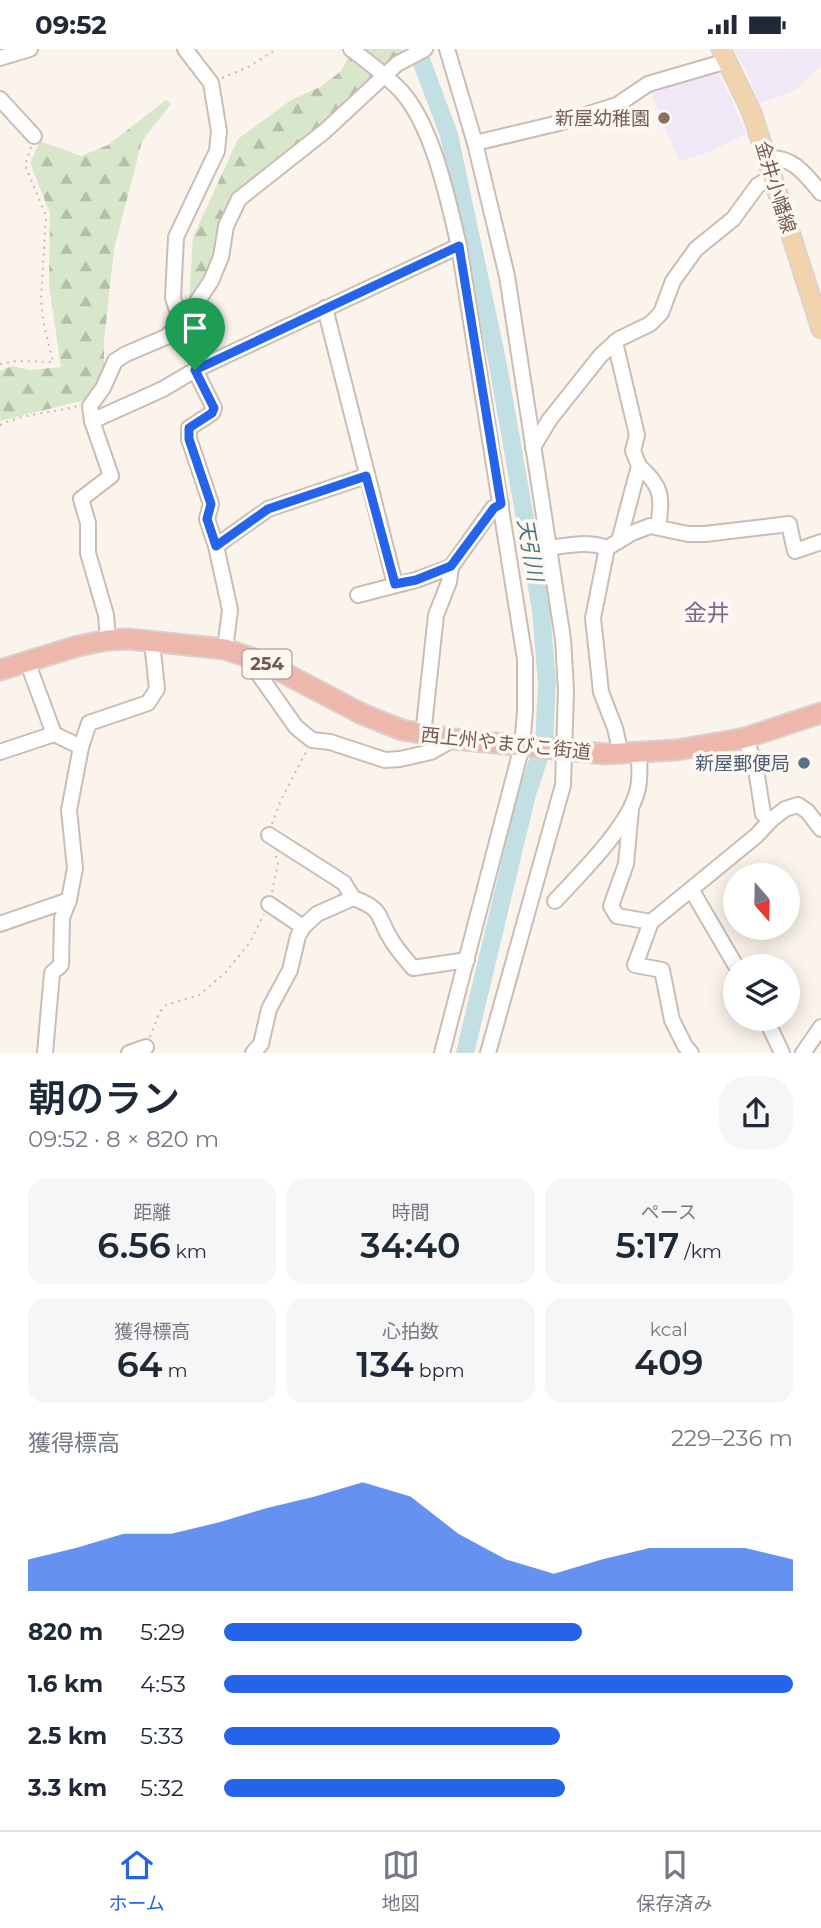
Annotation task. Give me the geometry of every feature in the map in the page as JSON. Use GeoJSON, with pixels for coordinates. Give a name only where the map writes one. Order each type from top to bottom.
{"type":"FeatureCollection","features":[{"type":"Feature","properties":{"kind":"highway","name":"西上州やまびこ街道"},"geometry":{"type":"LineString","coordinates":[[0,670],[108,640],[235,651],[302,681],[384,723],[424,735],[562,751],[630,754],[677,750],[745,738],[821,713]]}},
{"type":"Feature","properties":{"kind":"main road","name":"金井小幡線"},"geometry":{"type":"LineString","coordinates":[[724,55],[752,113],[768,158],[821,329]]}},
{"type":"Feature","properties":{"kind":"street"},"geometry":{"type":"LineString","coordinates":[[0,58],[30,49]]}},
{"type":"Feature","properties":{"kind":"street"},"geometry":{"type":"LineString","coordinates":[[181,322],[172,286],[176,237],[217,151],[219,131],[211,83],[185,49]]}},
{"type":"Feature","properties":{"kind":"street"},"geometry":{"type":"LineString","coordinates":[[351,49],[402,92],[426,136],[446,188],[459,246],[525,659],[524,746],[442,1053]]}},
{"type":"Feature","properties":{"kind":"street"},"geometry":{"type":"LineString","coordinates":[[108,640],[106,615],[88,553],[88,523],[81,499],[111,476],[91,414],[116,362],[126,354],[166,337],[181,322],[211,281],[221,257],[226,226],[239,199],[325,131],[397,64],[425,49]]}},
{"type":"Feature","properties":{"kind":"street"},"geometry":{"type":"LineString","coordinates":[[447,49],[475,143],[506,276],[563,639],[566,690],[563,785],[488,1053]]}},
{"type":"Feature","properties":{"kind":"street"},"geometry":{"type":"LineString","coordinates":[[475,143],[559,123],[617,105],[648,84],[724,55]]}},
{"type":"Feature","properties":{"kind":"street"},"geometry":{"type":"LineString","coordinates":[[0,99],[34,136]]}},
{"type":"Feature","properties":{"kind":"street"},"geometry":{"type":"LineString","coordinates":[[768,158],[783,157],[804,172],[821,193]]}},
{"type":"Feature","properties":{"kind":"street"},"geometry":{"type":"LineString","coordinates":[[533,447],[550,419],[601,355],[615,342],[650,324],[661,313],[673,281],[696,249],[733,219],[758,185],[772,177]]}},
{"type":"Feature","properties":{"kind":"street"},"geometry":{"type":"LineString","coordinates":[[91,414],[163,389],[195,370],[459,246]]}},
{"type":"Feature","properties":{"kind":"street"},"geometry":{"type":"LineString","coordinates":[[325,308],[395,584]]}},
{"type":"Feature","properties":{"kind":"street"},"geometry":{"type":"LineString","coordinates":[[615,342],[637,435],[633,451],[639,465],[654,479],[663,501],[658,527]]}},
{"type":"Feature","properties":{"kind":"street"},"geometry":{"type":"LineString","coordinates":[[195,370],[214,408],[212,413],[189,428],[189,439],[211,504],[207,519],[216,546],[230,610],[235,651],[274,696],[296,727],[312,740],[330,742],[385,760],[431,752],[454,739]]}},
{"type":"Feature","properties":{"kind":"street"},"geometry":{"type":"LineString","coordinates":[[555,901],[628,814],[638,790],[630,754],[615,728],[601,692],[593,618],[639,465]]}},
{"type":"Feature","properties":{"kind":"street"},"geometry":{"type":"LineString","coordinates":[[216,546],[268,509],[366,476]]}},
{"type":"Feature","properties":{"kind":"street"},"geometry":{"type":"LineString","coordinates":[[424,735],[436,615],[449,582],[451,566],[494,508],[501,504]]}},
{"type":"Feature","properties":{"kind":"street"},"geometry":{"type":"LineString","coordinates":[[549,548],[584,543],[613,545],[650,526],[688,534],[705,534],[789,524],[795,551],[821,542]]}},
{"type":"Feature","properties":{"kind":"street"},"geometry":{"type":"LineString","coordinates":[[358,595],[416,580],[451,566]]}},
{"type":"Feature","properties":{"kind":"street"},"geometry":{"type":"LineString","coordinates":[[44,1053],[51,973],[61,965],[62,918],[69,900],[75,868],[69,810],[81,747],[89,723],[148,703],[154,696],[157,689],[152,642]]}},
{"type":"Feature","properties":{"kind":"street"},"geometry":{"type":"LineString","coordinates":[[27,661],[54,733],[81,747]]}},
{"type":"Feature","properties":{"kind":"street"},"geometry":{"type":"LineString","coordinates":[[274,696],[284,688],[302,681]]}},
{"type":"Feature","properties":{"kind":"street"},"geometry":{"type":"LineString","coordinates":[[0,752],[54,733]]}},
{"type":"Feature","properties":{"kind":"street"},"geometry":{"type":"LineString","coordinates":[[745,738],[755,763],[763,814],[771,820]]}},
{"type":"Feature","properties":{"kind":"street"},"geometry":{"type":"LineString","coordinates":[[632,805],[625,865],[611,906],[617,916],[651,922]]}},
{"type":"Feature","properties":{"kind":"street"},"geometry":{"type":"LineString","coordinates":[[691,1053],[672,1020],[662,970],[635,965],[651,922],[756,837],[785,809],[799,805],[821,829]]}},
{"type":"Feature","properties":{"kind":"street"},"geometry":{"type":"LineString","coordinates":[[270,835],[344,883],[353,898],[372,905],[383,918],[391,939],[413,968],[467,960]]}},
{"type":"Feature","properties":{"kind":"street"},"geometry":{"type":"LineString","coordinates":[[691,889],[729,954]]}},
{"type":"Feature","properties":{"kind":"street"},"geometry":{"type":"LineString","coordinates":[[253,1053],[261,1044],[269,1009],[290,970],[298,936],[303,927],[317,914],[353,898]]}},
{"type":"Feature","properties":{"kind":"street"},"geometry":{"type":"LineString","coordinates":[[0,924],[69,900]]}},
{"type":"Feature","properties":{"kind":"street"},"geometry":{"type":"LineString","coordinates":[[269,904],[303,927]]}},
{"type":"Feature","properties":{"kind":"street"},"geometry":{"type":"LineString","coordinates":[[803,1053],[821,1027]]}},
{"type":"Feature","properties":{"kind":"street"},"geometry":{"type":"LineString","coordinates":[[772,1031],[782,1053]]}},
{"type":"Feature","properties":{"kind":"street"},"geometry":{"type":"LineString","coordinates":[[129,1053],[146,1047]]}},
{"type":"Feature","properties":{"kind":"path"},"geometry":{"type":"LineString","coordinates":[[211,83],[248,67],[277,49]]}},
{"type":"Feature","properties":{"kind":"path"},"geometry":{"type":"LineString","coordinates":[[0,364],[16,361],[53,362],[43,321],[41,299],[46,216],[25,165],[34,136]]}},
{"type":"Feature","properties":{"kind":"path"},"geometry":{"type":"LineString","coordinates":[[0,425],[10,420],[57,412],[82,404],[91,414]]}},
{"type":"Feature","properties":{"kind":"path"},"geometry":{"type":"LineString","coordinates":[[146,1047],[159,1013],[166,1005],[199,995],[242,954],[269,904],[278,865],[270,835],[281,800],[312,740]]}},
{"type":"Feature","properties":{"kind":"shaded area"},"geometry":{"type":"Polygon","coordinates":[[[734,49],[821,49],[821,66],[796,90],[759,104],[746,70],[734,49]]]}},
{"type":"Feature","properties":{"kind":"shaded area"},"geometry":{"type":"Polygon","coordinates":[[[715,69],[746,134],[704,154],[679,161],[648,86],[715,69]]]}},
{"type":"Feature","properties":{"kind":"green space"},"geometry":{"type":"Polygon","coordinates":[[[353,49],[402,51],[322,129],[233,199],[217,257],[206,281],[189,303],[193,237],[238,139],[291,100],[322,86],[341,71],[353,49]]]}},
{"type":"Feature","properties":{"kind":"green space"},"geometry":{"type":"Polygon","coordinates":[[[166,100],[171,104],[142,141],[114,249],[104,341],[104,377],[85,400],[0,421],[0,371],[12,366],[30,370],[61,367],[49,285],[50,213],[30,163],[40,141],[81,156],[108,145],[166,100]]]}},
{"type":"Feature","properties":{"kind":"waterway","name":"天引川"},"geometry":{"type":"LineString","coordinates":[[417,49],[449,135],[498,365],[541,610],[547,683],[544,743],[527,794],[465,1053]]}},
{"type":"Feature","properties":{"kind":"place","name":"新屋幼稚園"},"geometry":{"type":"Point","coordinates":[664,118]}},
{"type":"Feature","properties":{"kind":"place","name":"新屋郵便局"},"geometry":{"type":"Point","coordinates":[804,763]}},
{"type":"Feature","properties":{"kind":"district","name":"金井"},"geometry":{"type":"Point","coordinates":[707,613]}},
{"type":"Feature","properties":{"kind":"route"},"geometry":{"type":"LineString","coordinates":[[459,246],[501,504],[494,508],[451,566],[430,576],[395,584],[366,476],[268,509],[216,546],[207,519],[211,504],[189,439],[189,428],[212,413],[214,408],[195,370],[459,246]]}}]}
